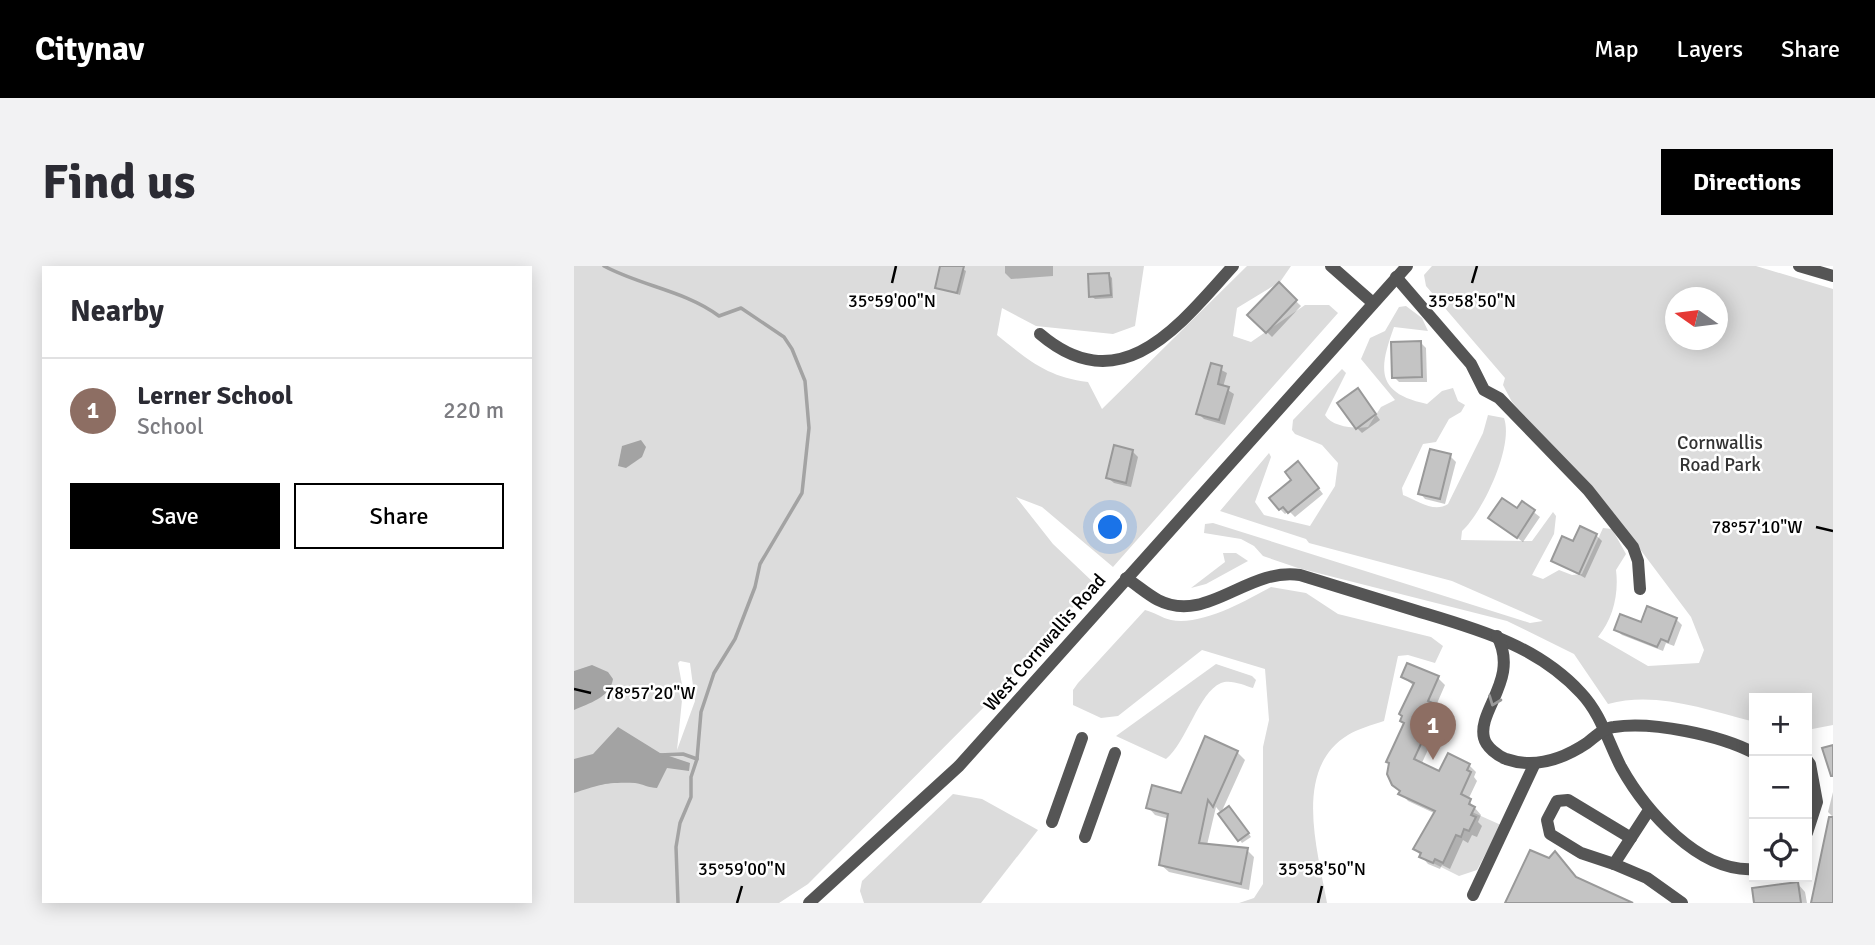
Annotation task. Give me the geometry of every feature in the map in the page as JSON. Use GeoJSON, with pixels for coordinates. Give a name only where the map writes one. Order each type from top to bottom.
{"type":"FeatureCollection","features":[{"type":"Feature","properties":{"kind":"street"},"geometry":{"type":"LineString","coordinates":[[1040,334],[1057,346],[1090,358],[1125,357],[1141,352],[1171,334],[1233,266]]}},
{"type":"Feature","properties":{"kind":"street"},"geometry":{"type":"LineString","coordinates":[[1331,266],[1373,303]]}},
{"type":"Feature","properties":{"kind":"street","name":"West Cornwallis Road"},"geometry":{"type":"LineString","coordinates":[[813,902],[959,765],[1407,266]]}},
{"type":"Feature","properties":{"kind":"street"},"geometry":{"type":"LineString","coordinates":[[1799,266],[1833,276]]}},
{"type":"Feature","properties":{"kind":"street"},"geometry":{"type":"LineString","coordinates":[[1396,277],[1471,363],[1484,390],[1499,398],[1588,490],[1633,547],[1638,561],[1640,589]]}},
{"type":"Feature","properties":{"kind":"street"},"geometry":{"type":"LineString","coordinates":[[1126,578],[1159,601],[1194,606],[1223,596],[1260,577],[1284,573],[1497,636],[1538,656],[1562,673],[1594,708],[1620,766],[1649,810],[1696,852],[1740,869],[1749,869]]}},
{"type":"Feature","properties":{"kind":"street"},"geometry":{"type":"LineString","coordinates":[[1497,636],[1504,650],[1504,663],[1498,694],[1484,725],[1484,738],[1491,750],[1503,758],[1535,764],[1552,761],[1613,727],[1666,728],[1722,740],[1749,751]]}},
{"type":"Feature","properties":{"kind":"street"},"geometry":{"type":"LineString","coordinates":[[1052,822],[1082,738]]}},
{"type":"Feature","properties":{"kind":"street"},"geometry":{"type":"LineString","coordinates":[[1085,838],[1115,753]]}},
{"type":"Feature","properties":{"kind":"street"},"geometry":{"type":"LineString","coordinates":[[1473,895],[1535,764]]}},
{"type":"Feature","properties":{"kind":"street"},"geometry":{"type":"LineString","coordinates":[[1812,775],[1817,802],[1812,818]]}},
{"type":"Feature","properties":{"kind":"street"},"geometry":{"type":"LineString","coordinates":[[1631,838],[1568,800],[1557,801],[1547,820],[1550,834],[1581,853],[1647,878],[1682,903]]}},
{"type":"Feature","properties":{"kind":"street"},"geometry":{"type":"LineString","coordinates":[[1614,864],[1649,810]]}},
{"type":"Feature","properties":{"kind":"green space"},"geometry":{"type":"Polygon","coordinates":[[[574,266],[1144,266],[1135,326],[1113,334],[1036,326],[1002,308],[997,335],[1049,372],[1088,382],[1102,409],[1247,266],[1291,266],[1280,282],[1237,308],[1233,336],[1251,342],[1305,305],[1329,305],[1338,313],[1113,567],[1042,507],[1016,497],[1053,544],[1094,583],[997,694],[808,884],[779,903],[574,903],[574,266]],[[678,663],[683,690],[677,750],[695,701],[690,663],[678,663]]]}},
{"type":"Feature","properties":{"kind":"green space","name":"Cornwallis Road Park"},"geometry":{"type":"Polygon","coordinates":[[[1432,266],[1756,266],[1833,289],[1833,725],[1812,729],[1812,693],[1749,693],[1749,720],[1680,703],[1644,699],[1608,704],[1574,654],[1507,621],[1298,568],[1263,556],[1254,546],[1241,539],[1204,533],[1205,524],[1213,523],[1530,623],[1543,621],[1452,581],[1309,543],[1306,539],[1220,511],[1269,453],[1271,457],[1255,502],[1264,515],[1310,526],[1335,486],[1338,463],[1322,445],[1295,434],[1292,430],[1293,420],[1342,369],[1346,373],[1325,415],[1338,425],[1368,427],[1381,407],[1395,400],[1361,359],[1370,338],[1385,331],[1399,307],[1406,306],[1422,318],[1428,331],[1394,327],[1384,367],[1390,386],[1410,399],[1427,404],[1442,391],[1453,388],[1458,401],[1465,405],[1461,412],[1449,419],[1436,442],[1423,444],[1402,488],[1403,495],[1432,507],[1448,504],[1483,433],[1488,415],[1504,418],[1505,445],[1501,461],[1479,509],[1462,531],[1461,540],[1532,541],[1553,512],[1556,516],[1554,534],[1532,575],[1543,579],[1559,570],[1572,575],[1582,574],[1603,528],[1612,529],[1626,554],[1616,570],[1616,597],[1611,614],[1598,637],[1648,666],[1699,663],[1704,650],[1691,617],[1606,504],[1512,402],[1503,385],[1505,378],[1426,286],[1424,275],[1432,266]]]}},
{"type":"Feature","properties":{"kind":"green space"},"geometry":{"type":"Polygon","coordinates":[[[1223,553],[1236,553],[1248,561],[1206,584],[1191,588],[1225,562],[1223,553]]]}},
{"type":"Feature","properties":{"kind":"green space"},"geometry":{"type":"Polygon","coordinates":[[[1271,587],[1306,593],[1338,614],[1431,637],[1443,646],[1435,663],[1408,655],[1398,656],[1384,721],[1348,735],[1331,750],[1320,768],[1314,789],[1313,812],[1327,903],[1239,903],[1254,898],[1263,884],[1263,747],[1269,720],[1265,669],[1202,650],[1118,716],[1101,718],[1073,705],[1073,690],[1078,683],[1145,610],[1171,620],[1196,619],[1223,611],[1271,587]]]}},
{"type":"Feature","properties":{"kind":"green space"},"geometry":{"type":"Polygon","coordinates":[[[1216,664],[1252,676],[1256,680],[1253,688],[1229,682],[1213,688],[1166,759],[1116,736],[1216,664]]]}},
{"type":"Feature","properties":{"kind":"green space"},"geometry":{"type":"Polygon","coordinates":[[[953,794],[982,799],[1038,830],[981,903],[864,903],[860,891],[862,881],[953,794]]]}},
{"type":"Feature","properties":{"kind":"green space"},"geometry":{"type":"Polygon","coordinates":[[[1472,812],[1501,825],[1477,870],[1459,876],[1433,863],[1435,859],[1443,863],[1448,831],[1460,837],[1464,829],[1469,831],[1475,818],[1471,815],[1472,812]]]}},
{"type":"Feature","properties":{"kind":"shaded area"},"geometry":{"type":"Polygon","coordinates":[[[641,440],[646,447],[642,457],[626,468],[618,466],[622,446],[641,440]]]}},
{"type":"Feature","properties":{"kind":"shaded area"},"geometry":{"type":"Polygon","coordinates":[[[592,665],[608,672],[613,679],[611,686],[598,699],[574,710],[574,671],[592,665]]]}},
{"type":"Feature","properties":{"kind":"shaded area"},"geometry":{"type":"Polygon","coordinates":[[[618,727],[660,753],[690,763],[689,771],[667,768],[657,788],[635,783],[616,783],[574,793],[574,759],[593,754],[618,727]]]}},
{"type":"Feature","properties":{"kind":"building"},"geometry":{"type":"Polygon","coordinates":[[[940,266],[964,266],[957,293],[935,288],[940,266]]]}},
{"type":"Feature","properties":{"kind":"building"},"geometry":{"type":"Polygon","coordinates":[[[1109,273],[1111,295],[1089,297],[1088,274],[1109,273]]]}},
{"type":"Feature","properties":{"kind":"building"},"geometry":{"type":"Polygon","coordinates":[[[1279,282],[1297,300],[1266,333],[1247,315],[1279,282]]]}},
{"type":"Feature","properties":{"kind":"building"},"geometry":{"type":"Polygon","coordinates":[[[1421,341],[1422,377],[1392,378],[1391,342],[1421,341]]]}},
{"type":"Feature","properties":{"kind":"building"},"geometry":{"type":"Polygon","coordinates":[[[1211,363],[1222,366],[1218,384],[1229,387],[1219,420],[1196,414],[1211,363]]]}},
{"type":"Feature","properties":{"kind":"building"},"geometry":{"type":"Polygon","coordinates":[[[1358,388],[1376,414],[1356,429],[1337,403],[1358,388]]]}},
{"type":"Feature","properties":{"kind":"building"},"geometry":{"type":"Polygon","coordinates":[[[1114,445],[1133,450],[1126,483],[1106,478],[1114,445]]]}},
{"type":"Feature","properties":{"kind":"building"},"geometry":{"type":"Polygon","coordinates":[[[1430,449],[1451,454],[1440,499],[1418,494],[1430,449]]]}},
{"type":"Feature","properties":{"kind":"building"},"geometry":{"type":"Polygon","coordinates":[[[1298,461],[1319,488],[1288,513],[1283,507],[1279,510],[1269,498],[1291,480],[1285,472],[1298,461]]]}},
{"type":"Feature","properties":{"kind":"building"},"geometry":{"type":"Polygon","coordinates":[[[1502,498],[1517,508],[1522,501],[1535,510],[1517,538],[1488,518],[1502,498]]]}},
{"type":"Feature","properties":{"kind":"building"},"geometry":{"type":"Polygon","coordinates":[[[1580,526],[1597,534],[1579,574],[1551,561],[1562,536],[1573,541],[1580,526]]]}},
{"type":"Feature","properties":{"kind":"building"},"geometry":{"type":"Polygon","coordinates":[[[1647,606],[1677,618],[1668,642],[1661,639],[1657,647],[1614,630],[1620,614],[1641,622],[1647,606]]]}},
{"type":"Feature","properties":{"kind":"building"},"geometry":{"type":"Polygon","coordinates":[[[1407,663],[1439,676],[1428,701],[1435,704],[1428,720],[1431,722],[1414,759],[1439,771],[1448,753],[1470,764],[1467,770],[1471,772],[1461,794],[1471,799],[1469,804],[1475,807],[1471,815],[1476,817],[1469,831],[1464,829],[1461,837],[1456,835],[1443,863],[1435,859],[1433,863],[1419,857],[1421,853],[1413,849],[1435,811],[1398,794],[1400,791],[1392,785],[1387,774],[1389,763],[1386,762],[1404,723],[1400,721],[1402,716],[1399,714],[1414,683],[1401,677],[1407,663]]]}},
{"type":"Feature","properties":{"kind":"building"},"geometry":{"type":"Polygon","coordinates":[[[1205,736],[1238,751],[1213,807],[1208,800],[1199,843],[1248,848],[1241,884],[1159,865],[1168,814],[1146,808],[1152,785],[1181,793],[1205,736]]]}},
{"type":"Feature","properties":{"kind":"building"},"geometry":{"type":"Polygon","coordinates":[[[1833,745],[1833,776],[1831,776],[1822,748],[1833,745]]]}},
{"type":"Feature","properties":{"kind":"building"},"geometry":{"type":"Polygon","coordinates":[[[1229,806],[1249,833],[1238,841],[1218,814],[1229,806]]]}},
{"type":"Feature","properties":{"kind":"building"},"geometry":{"type":"Polygon","coordinates":[[[1829,817],[1833,817],[1833,903],[1811,903],[1829,817]]]}},
{"type":"Feature","properties":{"kind":"building"},"geometry":{"type":"Polygon","coordinates":[[[1530,850],[1549,858],[1555,851],[1576,877],[1633,903],[1505,903],[1530,850]]]}},
{"type":"Feature","properties":{"kind":"building"},"geometry":{"type":"Polygon","coordinates":[[[1798,882],[1801,903],[1754,903],[1752,888],[1798,882]]]}},
{"type":"Feature","properties":{"kind":"waterway"},"geometry":{"type":"LineString","coordinates":[[604,266],[692,300],[719,316],[741,308],[784,337],[805,381],[809,428],[802,493],[760,564],[755,587],[735,639],[714,673],[701,712],[697,759],[691,777],[691,797],[680,823],[676,847],[678,903]]}},
{"type":"Feature","properties":{"kind":"waterway"},"geometry":{"type":"LineString","coordinates":[[659,755],[683,754],[697,759]]}},
{"type":"Feature","properties":{"kind":"place","name":"Lerner School"},"geometry":{"type":"Point","coordinates":[1433,760]}}]}
